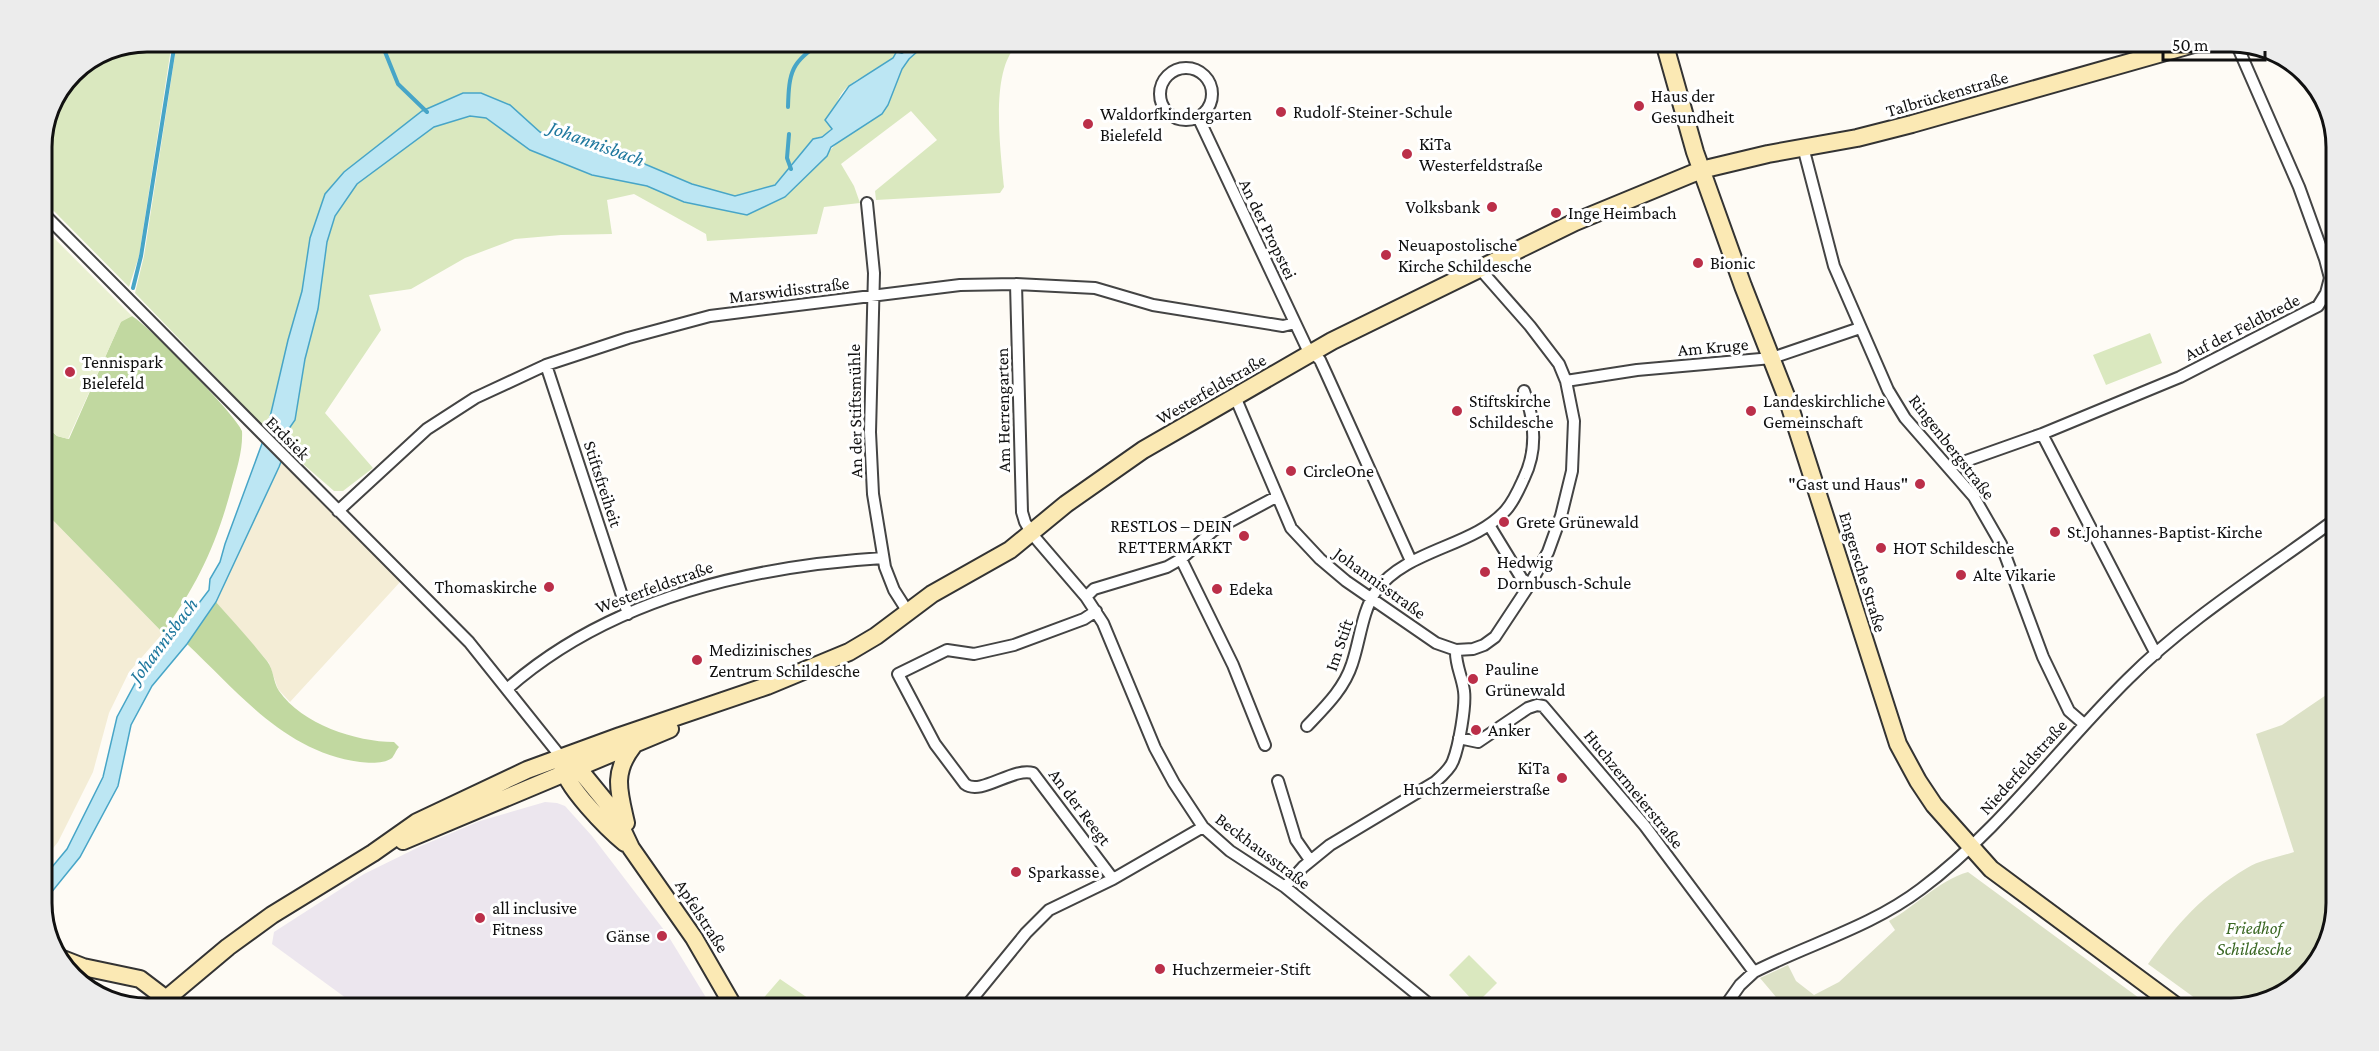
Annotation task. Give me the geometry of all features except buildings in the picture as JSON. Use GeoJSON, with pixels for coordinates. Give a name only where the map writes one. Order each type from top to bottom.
{"type":"FeatureCollection","features":[{"type":"Feature","properties":{"kind":"main road","name":"Engersche Straße"},"geometry":{"type":"LineString","coordinates":[[1667,52],[1701,170],[1788,401],[1898,744],[1934,805],[1991,868],[2165,998]]}},
{"type":"Feature","properties":{"kind":"main road","name":"Talbrückenstraße"},"geometry":{"type":"LineString","coordinates":[[1701,170],[1739,160],[1857,138],[2166,52]]}},
{"type":"Feature","properties":{"kind":"main road","name":"Westerfeldstraße"},"geometry":{"type":"LineString","coordinates":[[567,766],[849,652],[876,636],[932,594],[1010,550],[1066,504],[1122,463],[1236,399],[1312,352],[1575,222],[1701,170]]}},
{"type":"Feature","properties":{"kind":"main road","name":"Westerfeldstraße"},"geometry":{"type":"LineString","coordinates":[[167,998],[228,947],[272,915],[444,808],[527,770],[567,766],[633,745],[767,686]]}},
{"type":"Feature","properties":{"kind":"main road"},"geometry":{"type":"LineString","coordinates":[[631,848],[618,776],[620,765],[633,745]]}},
{"type":"Feature","properties":{"kind":"main road","name":"Apfelstraße"},"geometry":{"type":"LineString","coordinates":[[567,766],[614,812],[631,848],[694,938],[729,998]]}},
{"type":"Feature","properties":{"kind":"main road"},"geometry":{"type":"LineString","coordinates":[[74,963],[141,979],[155,998]]}},
{"type":"Feature","properties":{"kind":"street","name":"Auf der Feldbrede"},"geometry":{"type":"LineString","coordinates":[[2240,53],[2299,187],[2326,265]]}},
{"type":"Feature","properties":{"kind":"street"},"geometry":{"type":"LineString","coordinates":[[1186,68],[1194,69],[1206,78],[1212,92],[1211,100],[1204,113],[1198,117],[1187,121],[1175,118],[1166,112],[1161,103],[1160,92],[1161,85],[1171,73],[1186,68]]}},
{"type":"Feature","properties":{"kind":"street","name":"An der Propstei"},"geometry":{"type":"LineString","coordinates":[[1198,117],[1306,346],[1320,360],[1411,561]]}},
{"type":"Feature","properties":{"kind":"street","name":"Ringenbergstraße"},"geometry":{"type":"LineString","coordinates":[[1803,147],[1834,266],[1888,390],[1905,418],[1974,497],[2001,544],[2043,657],[2069,711],[2084,724]]}},
{"type":"Feature","properties":{"kind":"street","name":"An der Stiftsmühle"},"geometry":{"type":"LineString","coordinates":[[867,204],[874,273],[871,320],[870,454],[873,494],[888,578],[908,612]]}},
{"type":"Feature","properties":{"kind":"street","name":"Erdsiek"},"geometry":{"type":"LineString","coordinates":[[53,223],[469,642],[507,689]]}},
{"type":"Feature","properties":{"kind":"street"},"geometry":{"type":"LineString","coordinates":[[1285,886],[1310,860],[1330,845],[1442,776],[1453,762],[1459,738],[1464,692],[1455,659],[1456,650],[1473,650],[1495,637],[1548,552],[1561,516],[1572,471],[1574,421],[1566,381],[1559,364],[1479,268]]}},
{"type":"Feature","properties":{"kind":"street","name":"Marswidisstraße"},"geometry":{"type":"LineString","coordinates":[[338,511],[416,439],[443,418],[475,398],[546,365],[628,338],[710,316],[960,285],[1016,284],[1095,288],[1154,305],[1283,326],[1295,323]]}},
{"type":"Feature","properties":{"kind":"street","name":"Am Herrengarten"},"geometry":{"type":"LineString","coordinates":[[1016,284],[1022,512],[1024,522],[1032,534]]}},
{"type":"Feature","properties":{"kind":"street","name":"Auf der Feldbrede"},"geometry":{"type":"LineString","coordinates":[[1948,467],[2042,434],[2180,377],[2302,316],[2318,306],[2326,293]]}},
{"type":"Feature","properties":{"kind":"street","name":"Am Kruge"},"geometry":{"type":"LineString","coordinates":[[1566,381],[1674,367],[1772,358],[1860,328]]}},
{"type":"Feature","properties":{"kind":"street","name":"Stiftsfreiheit"},"geometry":{"type":"LineString","coordinates":[[546,365],[628,614]]}},
{"type":"Feature","properties":{"kind":"street"},"geometry":{"type":"LineString","coordinates":[[1371,599],[1377,589],[1411,561],[1489,525],[1506,510],[1519,491],[1532,457],[1534,426],[1524,391]]}},
{"type":"Feature","properties":{"kind":"street","name":"Johannisstraße"},"geometry":{"type":"LineString","coordinates":[[1236,399],[1291,528],[1320,559],[1346,581],[1436,643],[1456,650]]}},
{"type":"Feature","properties":{"kind":"street"},"geometry":{"type":"LineString","coordinates":[[2042,434],[2156,654]]}},
{"type":"Feature","properties":{"kind":"street"},"geometry":{"type":"LineString","coordinates":[[1086,597],[1094,589],[1154,572],[1180,559],[1214,530],[1276,497]]}},
{"type":"Feature","properties":{"kind":"street"},"geometry":{"type":"LineString","coordinates":[[1489,525],[1522,579],[1530,584]]}},
{"type":"Feature","properties":{"kind":"street","name":"Niederfeldstraße"},"geometry":{"type":"LineString","coordinates":[[1731,998],[1754,972],[1880,916],[1920,890],[1982,838],[2084,724],[2156,654],[2188,626],[2326,526]]}},
{"type":"Feature","properties":{"kind":"street","name":"Beckhausstraße"},"geometry":{"type":"LineString","coordinates":[[1032,534],[1096,611],[1109,635],[1142,721],[1160,758],[1184,800],[1203,827],[1230,851],[1285,886],[1422,998]]}},
{"type":"Feature","properties":{"kind":"street","name":"Westerfeldstraße"},"geometry":{"type":"LineString","coordinates":[[507,689],[532,668],[568,644],[628,614],[722,582],[828,563],[883,558]]}},
{"type":"Feature","properties":{"kind":"street"},"geometry":{"type":"LineString","coordinates":[[1180,559],[1233,665],[1265,745]]}},
{"type":"Feature","properties":{"kind":"street","name":"Im Stift"},"geometry":{"type":"LineString","coordinates":[[1307,726],[1339,691],[1352,666],[1371,599]]}},
{"type":"Feature","properties":{"kind":"street","name":"An der Reegt"},"geometry":{"type":"LineString","coordinates":[[1096,611],[1084,619],[1014,645],[974,654],[947,650],[898,674],[935,744],[965,784],[977,788],[1024,771],[1033,773],[1113,879]]}},
{"type":"Feature","properties":{"kind":"street"},"geometry":{"type":"LineString","coordinates":[[507,689],[567,766]]}},
{"type":"Feature","properties":{"kind":"street","name":"Huchzermeierstraße"},"geometry":{"type":"LineString","coordinates":[[1459,738],[1478,742],[1528,708],[1543,706],[1646,826],[1754,972]]}},
{"type":"Feature","properties":{"kind":"street"},"geometry":{"type":"LineString","coordinates":[[1278,781],[1296,840],[1310,860]]}},
{"type":"Feature","properties":{"kind":"street"},"geometry":{"type":"LineString","coordinates":[[973,998],[1041,917],[1059,904],[1113,879],[1203,827]]}},
{"type":"Feature","properties":{"kind":"shaded area"},"geometry":{"type":"Polygon","coordinates":[[[281,461],[401,581],[290,702],[278,689],[269,663],[216,602],[281,461]]]}},
{"type":"Feature","properties":{"kind":"shaded area"},"geometry":{"type":"Polygon","coordinates":[[[53,520],[163,633],[129,672],[109,713],[93,772],[53,848],[53,520]]]}},
{"type":"Feature","properties":{"kind":"shaded area"},"geometry":{"type":"Polygon","coordinates":[[[545,802],[565,806],[592,836],[667,934],[706,998],[346,998],[272,944],[274,932],[364,874],[480,821],[545,802]]]}},
{"type":"Feature","properties":{"kind":"green space"},"geometry":{"type":"Polygon","coordinates":[[[170,52],[139,256],[129,287],[53,210],[53,141],[56,123],[62,105],[72,90],[100,65],[129,54],[170,52]]]}},
{"type":"Feature","properties":{"kind":"green space"},"geometry":{"type":"Polygon","coordinates":[[[175,52],[896,52],[887,63],[851,84],[845,90],[837,103],[833,122],[828,132],[813,139],[774,185],[735,196],[692,184],[640,162],[590,149],[540,132],[510,105],[481,93],[463,93],[422,111],[344,172],[325,194],[310,238],[302,291],[267,430],[135,293],[144,256],[175,52]]]}},
{"type":"Feature","properties":{"kind":"green space"},"geometry":{"type":"Polygon","coordinates":[[[917,52],[1012,52],[1004,69],[1000,88],[999,132],[1004,187],[1000,193],[876,200],[875,191],[937,140],[911,111],[841,164],[854,186],[860,203],[824,207],[817,234],[707,241],[706,234],[634,194],[607,200],[612,234],[515,239],[465,258],[411,289],[369,295],[381,330],[325,413],[373,468],[343,491],[334,491],[286,449],[286,433],[295,420],[305,359],[318,309],[327,242],[335,216],[357,184],[434,127],[470,116],[486,118],[530,150],[592,175],[647,186],[684,202],[747,215],[808,173],[843,137],[874,119],[888,105],[902,69],[917,52]]]}},
{"type":"Feature","properties":{"kind":"green space","name":"Tennispark Bielefeld"},"geometry":{"type":"Polygon","coordinates":[[[53,237],[132,316],[121,322],[68,439],[53,432],[53,237]]]}},
{"type":"Feature","properties":{"kind":"green space"},"geometry":{"type":"Polygon","coordinates":[[[132,316],[156,336],[225,408],[242,431],[238,466],[212,546],[196,580],[163,633],[53,520],[53,432],[57,436],[69,439],[121,321],[132,316]]]}},
{"type":"Feature","properties":{"kind":"green space"},"geometry":{"type":"Polygon","coordinates":[[[2150,333],[2162,363],[2106,385],[2093,355],[2150,333]]]}},
{"type":"Feature","properties":{"kind":"green space"},"geometry":{"type":"Polygon","coordinates":[[[216,602],[267,661],[279,691],[289,703],[315,722],[347,735],[394,742],[399,747],[392,758],[368,763],[333,756],[309,746],[265,718],[187,644],[216,602]]]}},
{"type":"Feature","properties":{"kind":"green space","name":"Friedhof Schildesche"},"geometry":{"type":"Polygon","coordinates":[[[2326,695],[2325,922],[2314,951],[2303,966],[2274,989],[2244,998],[2195,998],[2148,964],[2192,911],[2231,878],[2252,865],[2294,852],[2256,734],[2282,725],[2326,695]]]}},
{"type":"Feature","properties":{"kind":"green space"},"geometry":{"type":"Polygon","coordinates":[[[1968,872],[2139,998],[1777,998],[1760,978],[1788,965],[1796,981],[1814,995],[1839,982],[1895,930],[1889,921],[1957,876],[1968,872]]]}},
{"type":"Feature","properties":{"kind":"green space"},"geometry":{"type":"Polygon","coordinates":[[[1469,955],[1497,983],[1482,998],[1470,998],[1449,975],[1469,955]]]}},
{"type":"Feature","properties":{"kind":"green space"},"geometry":{"type":"Polygon","coordinates":[[[780,979],[808,998],[764,998],[780,979]]]}},
{"type":"Feature","properties":{"kind":"water"},"geometry":{"type":"Polygon","coordinates":[[[896,52],[917,52],[902,69],[888,105],[882,114],[831,147],[827,156],[785,197],[747,215],[684,202],[647,186],[592,175],[530,150],[486,118],[470,116],[434,127],[357,184],[335,216],[327,242],[318,309],[305,359],[295,420],[286,433],[286,449],[279,467],[216,602],[187,644],[152,686],[131,725],[118,786],[80,857],[53,890],[53,866],[67,849],[103,777],[117,717],[138,678],[209,590],[210,579],[220,562],[267,430],[302,291],[310,238],[325,194],[344,172],[422,111],[463,93],[481,93],[510,105],[540,132],[590,149],[640,162],[692,184],[735,196],[775,185],[813,139],[822,137],[832,129],[825,120],[849,86],[893,58],[896,52]]]}},
{"type":"Feature","properties":{"kind":"waterway"},"geometry":{"type":"LineString","coordinates":[[133,288],[141,256],[173,52]]}},
{"type":"Feature","properties":{"kind":"waterway"},"geometry":{"type":"LineString","coordinates":[[385,52],[398,84],[427,112]]}},
{"type":"Feature","properties":{"kind":"waterway"},"geometry":{"type":"LineString","coordinates":[[788,107],[791,76],[798,62],[808,52]]}},
{"type":"Feature","properties":{"kind":"waterway"},"geometry":{"type":"LineString","coordinates":[[789,134],[787,158],[791,169]]}},
{"type":"Feature","properties":{"kind":"place","name":"Haus der Gesundheit"},"geometry":{"type":"Point","coordinates":[1639,106]}},
{"type":"Feature","properties":{"kind":"place","name":"Rudolf-Steiner-Schule"},"geometry":{"type":"Point","coordinates":[1281,112]}},
{"type":"Feature","properties":{"kind":"place","name":"Waldorfkindergarten Bielefeld"},"geometry":{"type":"Point","coordinates":[1088,124]}},
{"type":"Feature","properties":{"kind":"place","name":"KiTa Westerfeldstraße"},"geometry":{"type":"Point","coordinates":[1407,154]}},
{"type":"Feature","properties":{"kind":"place","name":"Volksbank"},"geometry":{"type":"Point","coordinates":[1492,207]}},
{"type":"Feature","properties":{"kind":"place","name":"Inge Heimbach"},"geometry":{"type":"Point","coordinates":[1556,213]}},
{"type":"Feature","properties":{"kind":"place","name":"Neuapostolische Kirche Schildesche"},"geometry":{"type":"Point","coordinates":[1386,255]}},
{"type":"Feature","properties":{"kind":"place","name":"Bionic"},"geometry":{"type":"Point","coordinates":[1698,263]}},
{"type":"Feature","properties":{"kind":"place","name":"Tennispark Bielefeld"},"geometry":{"type":"Point","coordinates":[70,372]}},
{"type":"Feature","properties":{"kind":"place","name":"Stiftskirche Schildesche"},"geometry":{"type":"Point","coordinates":[1457,411]}},
{"type":"Feature","properties":{"kind":"place","name":"Landeskirchliche Gemeinschaft"},"geometry":{"type":"Point","coordinates":[1751,411]}},
{"type":"Feature","properties":{"kind":"place","name":"CircleOne"},"geometry":{"type":"Point","coordinates":[1291,471]}},
{"type":"Feature","properties":{"kind":"place","name":"\"Gast und Haus\""},"geometry":{"type":"Point","coordinates":[1920,484]}},
{"type":"Feature","properties":{"kind":"place","name":"Grete Grünewald"},"geometry":{"type":"Point","coordinates":[1504,522]}},
{"type":"Feature","properties":{"kind":"place","name":"St.Johannes-Baptist-Kirche"},"geometry":{"type":"Point","coordinates":[2055,532]}},
{"type":"Feature","properties":{"kind":"place","name":"RESTLOS – DEIN RETTERMARKT"},"geometry":{"type":"Point","coordinates":[1244,536]}},
{"type":"Feature","properties":{"kind":"place","name":"HOT Schildesche"},"geometry":{"type":"Point","coordinates":[1881,548]}},
{"type":"Feature","properties":{"kind":"place","name":"Hedwig Dornbusch-Schule"},"geometry":{"type":"Point","coordinates":[1485,572]}},
{"type":"Feature","properties":{"kind":"place","name":"Alte Vikarie"},"geometry":{"type":"Point","coordinates":[1961,575]}},
{"type":"Feature","properties":{"kind":"place","name":"Thomaskirche"},"geometry":{"type":"Point","coordinates":[549,587]}},
{"type":"Feature","properties":{"kind":"place","name":"Edeka"},"geometry":{"type":"Point","coordinates":[1217,589]}},
{"type":"Feature","properties":{"kind":"place","name":"Medizinisches Zentrum Schildesche"},"geometry":{"type":"Point","coordinates":[697,660]}},
{"type":"Feature","properties":{"kind":"place","name":"Pauline Grünewald"},"geometry":{"type":"Point","coordinates":[1473,679]}},
{"type":"Feature","properties":{"kind":"place","name":"Anker"},"geometry":{"type":"Point","coordinates":[1476,730]}},
{"type":"Feature","properties":{"kind":"place","name":"KiTa Huchzermeierstraße"},"geometry":{"type":"Point","coordinates":[1562,778]}},
{"type":"Feature","properties":{"kind":"place","name":"Sparkasse"},"geometry":{"type":"Point","coordinates":[1016,872]}},
{"type":"Feature","properties":{"kind":"place","name":"all inclusive Fitness"},"geometry":{"type":"Point","coordinates":[480,918]}},
{"type":"Feature","properties":{"kind":"place","name":"Gänse"},"geometry":{"type":"Point","coordinates":[662,936]}},
{"type":"Feature","properties":{"kind":"place","name":"Huchzermeier-Stift"},"geometry":{"type":"Point","coordinates":[1160,969]}},
{"type":"Feature","properties":{"kind":"water label","name":"Johannisbach"},"geometry":{"type":"Point","coordinates":[597,143]}},
{"type":"Feature","properties":{"kind":"water label","name":"Johannisbach"},"geometry":{"type":"Point","coordinates":[163,640]}}]}
